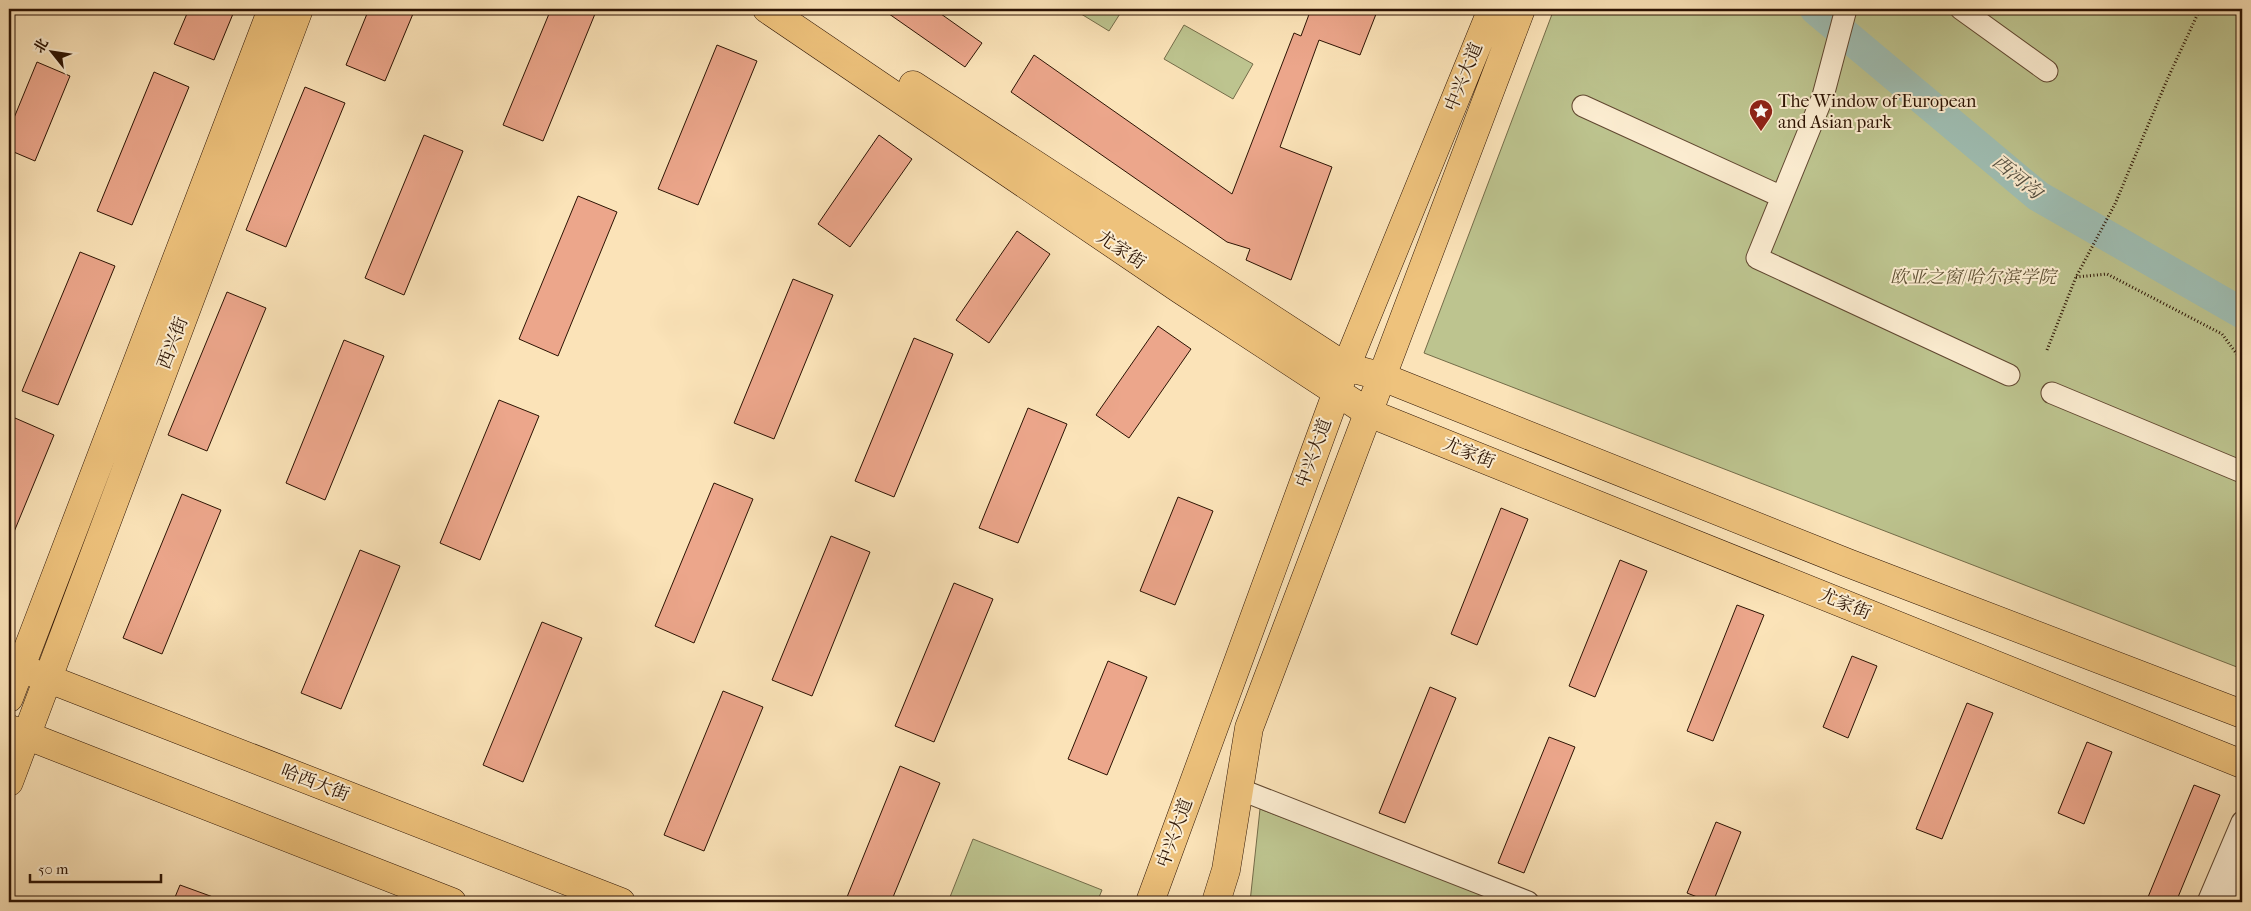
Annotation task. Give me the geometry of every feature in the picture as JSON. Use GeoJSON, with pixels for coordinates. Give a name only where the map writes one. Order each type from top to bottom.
{"type":"FeatureCollection","features":[{"type":"Feature","properties":{"kind":"main road","name":"西兴街"},"geometry":{"type":"LineString","coordinates":[[9,698],[14,666],[272,9]]}},
{"type":"Feature","properties":{"kind":"main road","name":"西兴街"},"geometry":{"type":"LineString","coordinates":[[9,782],[18,732],[47,678],[299,9]]}},
{"type":"Feature","properties":{"kind":"main road","name":"尤家街"},"geometry":{"type":"LineString","coordinates":[[767,9],[1181,290],[1341,380],[1380,376],[1839,560],[2242,714]]}},
{"type":"Feature","properties":{"kind":"main road","name":"尤家街"},"geometry":{"type":"LineString","coordinates":[[795,9],[1341,380],[1369,413],[2242,764]]}},
{"type":"Feature","properties":{"kind":"main road","name":"中兴大道"},"geometry":{"type":"LineString","coordinates":[[1150,902],[1341,380],[1492,9]]}},
{"type":"Feature","properties":{"kind":"main road","name":"中兴大道"},"geometry":{"type":"LineString","coordinates":[[1216,902],[1226,870],[1249,728],[1369,413],[1380,376],[1521,9]]}},
{"type":"Feature","properties":{"kind":"main road","name":"哈西大街"},"geometry":{"type":"LineString","coordinates":[[14,666],[621,902]]}},
{"type":"Feature","properties":{"kind":"main road"},"geometry":{"type":"LineString","coordinates":[[18,732],[452,902]]}},
{"type":"Feature","properties":{"kind":"street"},"geometry":{"type":"LineString","coordinates":[[1846,9],[1823,96],[1757,258],[2008,375]]}},
{"type":"Feature","properties":{"kind":"street"},"geometry":{"type":"LineString","coordinates":[[1961,9],[2047,71]]}},
{"type":"Feature","properties":{"kind":"street"},"geometry":{"type":"LineString","coordinates":[[1583,106],[1782,197]]}},
{"type":"Feature","properties":{"kind":"street"},"geometry":{"type":"LineString","coordinates":[[2052,393],[2242,472]]}},
{"type":"Feature","properties":{"kind":"street"},"geometry":{"type":"LineString","coordinates":[[1239,789],[1528,902]]}},
{"type":"Feature","properties":{"kind":"street"},"geometry":{"type":"LineString","coordinates":[[2208,902],[2242,822]]}},
{"type":"Feature","properties":{"kind":"street"},"geometry":{"type":"LineString","coordinates":[[2225,902],[2242,860]]}},
{"type":"Feature","properties":{"kind":"path"},"geometry":{"type":"LineString","coordinates":[[2047,350],[2076,277],[2115,204],[2167,80],[2200,9]]}},
{"type":"Feature","properties":{"kind":"path"},"geometry":{"type":"LineString","coordinates":[[2076,277],[2107,274],[2222,334],[2242,361]]}},
{"type":"Feature","properties":{"kind":"green space"},"geometry":{"type":"Polygon","coordinates":[[[1073,9],[1123,9],[1109,31],[1073,9]]]}},
{"type":"Feature","properties":{"kind":"green space","name":"欧亚之窗/哈尔滨学院"},"geometry":{"type":"Polygon","coordinates":[[[1554,9],[2242,9],[2242,669],[1424,353],[1554,9]]]}},
{"type":"Feature","properties":{"kind":"green space"},"geometry":{"type":"Polygon","coordinates":[[[1184,25],[1253,64],[1233,99],[1164,59],[1184,25]]]}},
{"type":"Feature","properties":{"kind":"green space"},"geometry":{"type":"Polygon","coordinates":[[[1260,809],[1504,902],[1250,902],[1260,809]]]}},
{"type":"Feature","properties":{"kind":"green space"},"geometry":{"type":"Polygon","coordinates":[[[973,839],[1102,890],[1097,902],[948,902],[973,839]]]}},
{"type":"Feature","properties":{"kind":"building"},"geometry":{"type":"Polygon","coordinates":[[[189,9],[235,9],[214,60],[174,44],[189,9]]]}},
{"type":"Feature","properties":{"kind":"building"},"geometry":{"type":"Polygon","coordinates":[[[369,9],[415,9],[385,81],[346,65],[369,9]]]}},
{"type":"Feature","properties":{"kind":"building"},"geometry":{"type":"Polygon","coordinates":[[[551,9],[597,9],[543,141],[503,125],[551,9]]]}},
{"type":"Feature","properties":{"kind":"building"},"geometry":{"type":"Polygon","coordinates":[[[882,9],[934,9],[982,43],[965,67],[882,9]]]}},
{"type":"Feature","properties":{"kind":"building"},"geometry":{"type":"Polygon","coordinates":[[[1311,9],[1378,9],[1360,55],[1319,40],[1280,147],[1332,167],[1291,280],[1246,260],[1250,249],[1227,242],[1011,92],[1034,55],[1232,194],[1294,33],[1301,36],[1311,9]]]}},
{"type":"Feature","properties":{"kind":"building"},"geometry":{"type":"Polygon","coordinates":[[[717,45],[757,61],[698,205],[658,189],[717,45]]]}},
{"type":"Feature","properties":{"kind":"building"},"geometry":{"type":"Polygon","coordinates":[[[37,62],[70,76],[35,161],[9,150],[9,130],[37,62]]]}},
{"type":"Feature","properties":{"kind":"building"},"geometry":{"type":"Polygon","coordinates":[[[154,72],[189,87],[132,225],[97,211],[154,72]]]}},
{"type":"Feature","properties":{"kind":"building"},"geometry":{"type":"Polygon","coordinates":[[[305,87],[345,103],[286,247],[246,230],[305,87]]]}},
{"type":"Feature","properties":{"kind":"building"},"geometry":{"type":"Polygon","coordinates":[[[424,135],[463,151],[404,295],[365,278],[424,135]]]}},
{"type":"Feature","properties":{"kind":"building"},"geometry":{"type":"Polygon","coordinates":[[[879,135],[912,159],[850,247],[818,224],[879,135]]]}},
{"type":"Feature","properties":{"kind":"building"},"geometry":{"type":"Polygon","coordinates":[[[578,196],[617,212],[558,356],[519,339],[578,196]]]}},
{"type":"Feature","properties":{"kind":"building"},"geometry":{"type":"Polygon","coordinates":[[[1017,231],[1050,254],[989,343],[956,320],[1017,231]]]}},
{"type":"Feature","properties":{"kind":"building"},"geometry":{"type":"Polygon","coordinates":[[[80,252],[115,266],[58,405],[22,391],[80,252]]]}},
{"type":"Feature","properties":{"kind":"building"},"geometry":{"type":"Polygon","coordinates":[[[793,279],[833,295],[774,439],[734,423],[793,279]]]}},
{"type":"Feature","properties":{"kind":"building"},"geometry":{"type":"Polygon","coordinates":[[[227,292],[266,308],[207,451],[168,435],[227,292]]]}},
{"type":"Feature","properties":{"kind":"building"},"geometry":{"type":"Polygon","coordinates":[[[1158,326],[1191,349],[1129,438],[1096,415],[1158,326]]]}},
{"type":"Feature","properties":{"kind":"building"},"geometry":{"type":"Polygon","coordinates":[[[914,338],[953,354],[894,497],[855,481],[914,338]]]}},
{"type":"Feature","properties":{"kind":"building"},"geometry":{"type":"Polygon","coordinates":[[[344,340],[384,356],[325,500],[286,483],[344,340]]]}},
{"type":"Feature","properties":{"kind":"building"},"geometry":{"type":"Polygon","coordinates":[[[499,400],[539,416],[480,560],[440,543],[499,400]]]}},
{"type":"Feature","properties":{"kind":"building"},"geometry":{"type":"Polygon","coordinates":[[[1028,408],[1067,424],[1018,543],[979,528],[1028,408]]]}},
{"type":"Feature","properties":{"kind":"building"},"geometry":{"type":"Polygon","coordinates":[[[15,418],[54,435],[9,544],[9,433],[15,418]]]}},
{"type":"Feature","properties":{"kind":"building"},"geometry":{"type":"Polygon","coordinates":[[[714,483],[753,499],[694,643],[655,626],[714,483]]]}},
{"type":"Feature","properties":{"kind":"building"},"geometry":{"type":"Polygon","coordinates":[[[182,494],[221,510],[162,654],[123,638],[182,494]]]}},
{"type":"Feature","properties":{"kind":"building"},"geometry":{"type":"Polygon","coordinates":[[[1178,497],[1213,511],[1175,605],[1140,591],[1178,497]]]}},
{"type":"Feature","properties":{"kind":"building"},"geometry":{"type":"Polygon","coordinates":[[[1501,508],[1528,519],[1477,645],[1451,634],[1501,508]]]}},
{"type":"Feature","properties":{"kind":"building"},"geometry":{"type":"Polygon","coordinates":[[[831,536],[870,552],[812,696],[772,680],[831,536]]]}},
{"type":"Feature","properties":{"kind":"building"},"geometry":{"type":"Polygon","coordinates":[[[360,550],[400,566],[341,709],[301,693],[360,550]]]}},
{"type":"Feature","properties":{"kind":"building"},"geometry":{"type":"Polygon","coordinates":[[[1620,560],[1647,571],[1595,697],[1569,686],[1620,560]]]}},
{"type":"Feature","properties":{"kind":"building"},"geometry":{"type":"Polygon","coordinates":[[[954,583],[993,599],[934,742],[895,726],[954,583]]]}},
{"type":"Feature","properties":{"kind":"building"},"geometry":{"type":"Polygon","coordinates":[[[1737,605],[1764,615],[1713,741],[1687,731],[1737,605]]]}},
{"type":"Feature","properties":{"kind":"building"},"geometry":{"type":"Polygon","coordinates":[[[542,622],[582,638],[523,782],[483,765],[542,622]]]}},
{"type":"Feature","properties":{"kind":"building"},"geometry":{"type":"Polygon","coordinates":[[[1852,656],[1877,666],[1848,738],[1823,727],[1852,656]]]}},
{"type":"Feature","properties":{"kind":"building"},"geometry":{"type":"Polygon","coordinates":[[[1108,661],[1147,677],[1107,775],[1068,759],[1108,661]]]}},
{"type":"Feature","properties":{"kind":"building"},"geometry":{"type":"Polygon","coordinates":[[[1430,687],[1456,698],[1405,823],[1379,813],[1430,687]]]}},
{"type":"Feature","properties":{"kind":"building"},"geometry":{"type":"Polygon","coordinates":[[[723,691],[763,707],[704,851],[664,835],[723,691]]]}},
{"type":"Feature","properties":{"kind":"building"},"geometry":{"type":"Polygon","coordinates":[[[1967,703],[1993,713],[1942,839],[1916,829],[1967,703]]]}},
{"type":"Feature","properties":{"kind":"building"},"geometry":{"type":"Polygon","coordinates":[[[1549,737],[1575,747],[1524,873],[1498,863],[1549,737]]]}},
{"type":"Feature","properties":{"kind":"building"},"geometry":{"type":"Polygon","coordinates":[[[2087,742],[2112,752],[2084,824],[2058,813],[2087,742]]]}},
{"type":"Feature","properties":{"kind":"building"},"geometry":{"type":"Polygon","coordinates":[[[900,766],[940,783],[891,902],[845,902],[900,766]]]}},
{"type":"Feature","properties":{"kind":"building"},"geometry":{"type":"Polygon","coordinates":[[[2194,785],[2220,795],[2176,902],[2146,902],[2194,785]]]}},
{"type":"Feature","properties":{"kind":"building"},"geometry":{"type":"Polygon","coordinates":[[[1716,822],[1741,832],[1713,902],[1710,902],[1687,893],[1716,822]]]}},
{"type":"Feature","properties":{"kind":"building"},"geometry":{"type":"Polygon","coordinates":[[[180,885],[224,901],[173,902],[180,885]]]}},
{"type":"Feature","properties":{"kind":"waterway","name":"西河沟"},"geometry":{"type":"LineString","coordinates":[[1815,9],[2038,196],[2242,313]]}},
{"type":"Feature","properties":{"kind":"place","name":"The Window of European and Asian park"},"geometry":{"type":"Point","coordinates":[1761,132]}}]}
